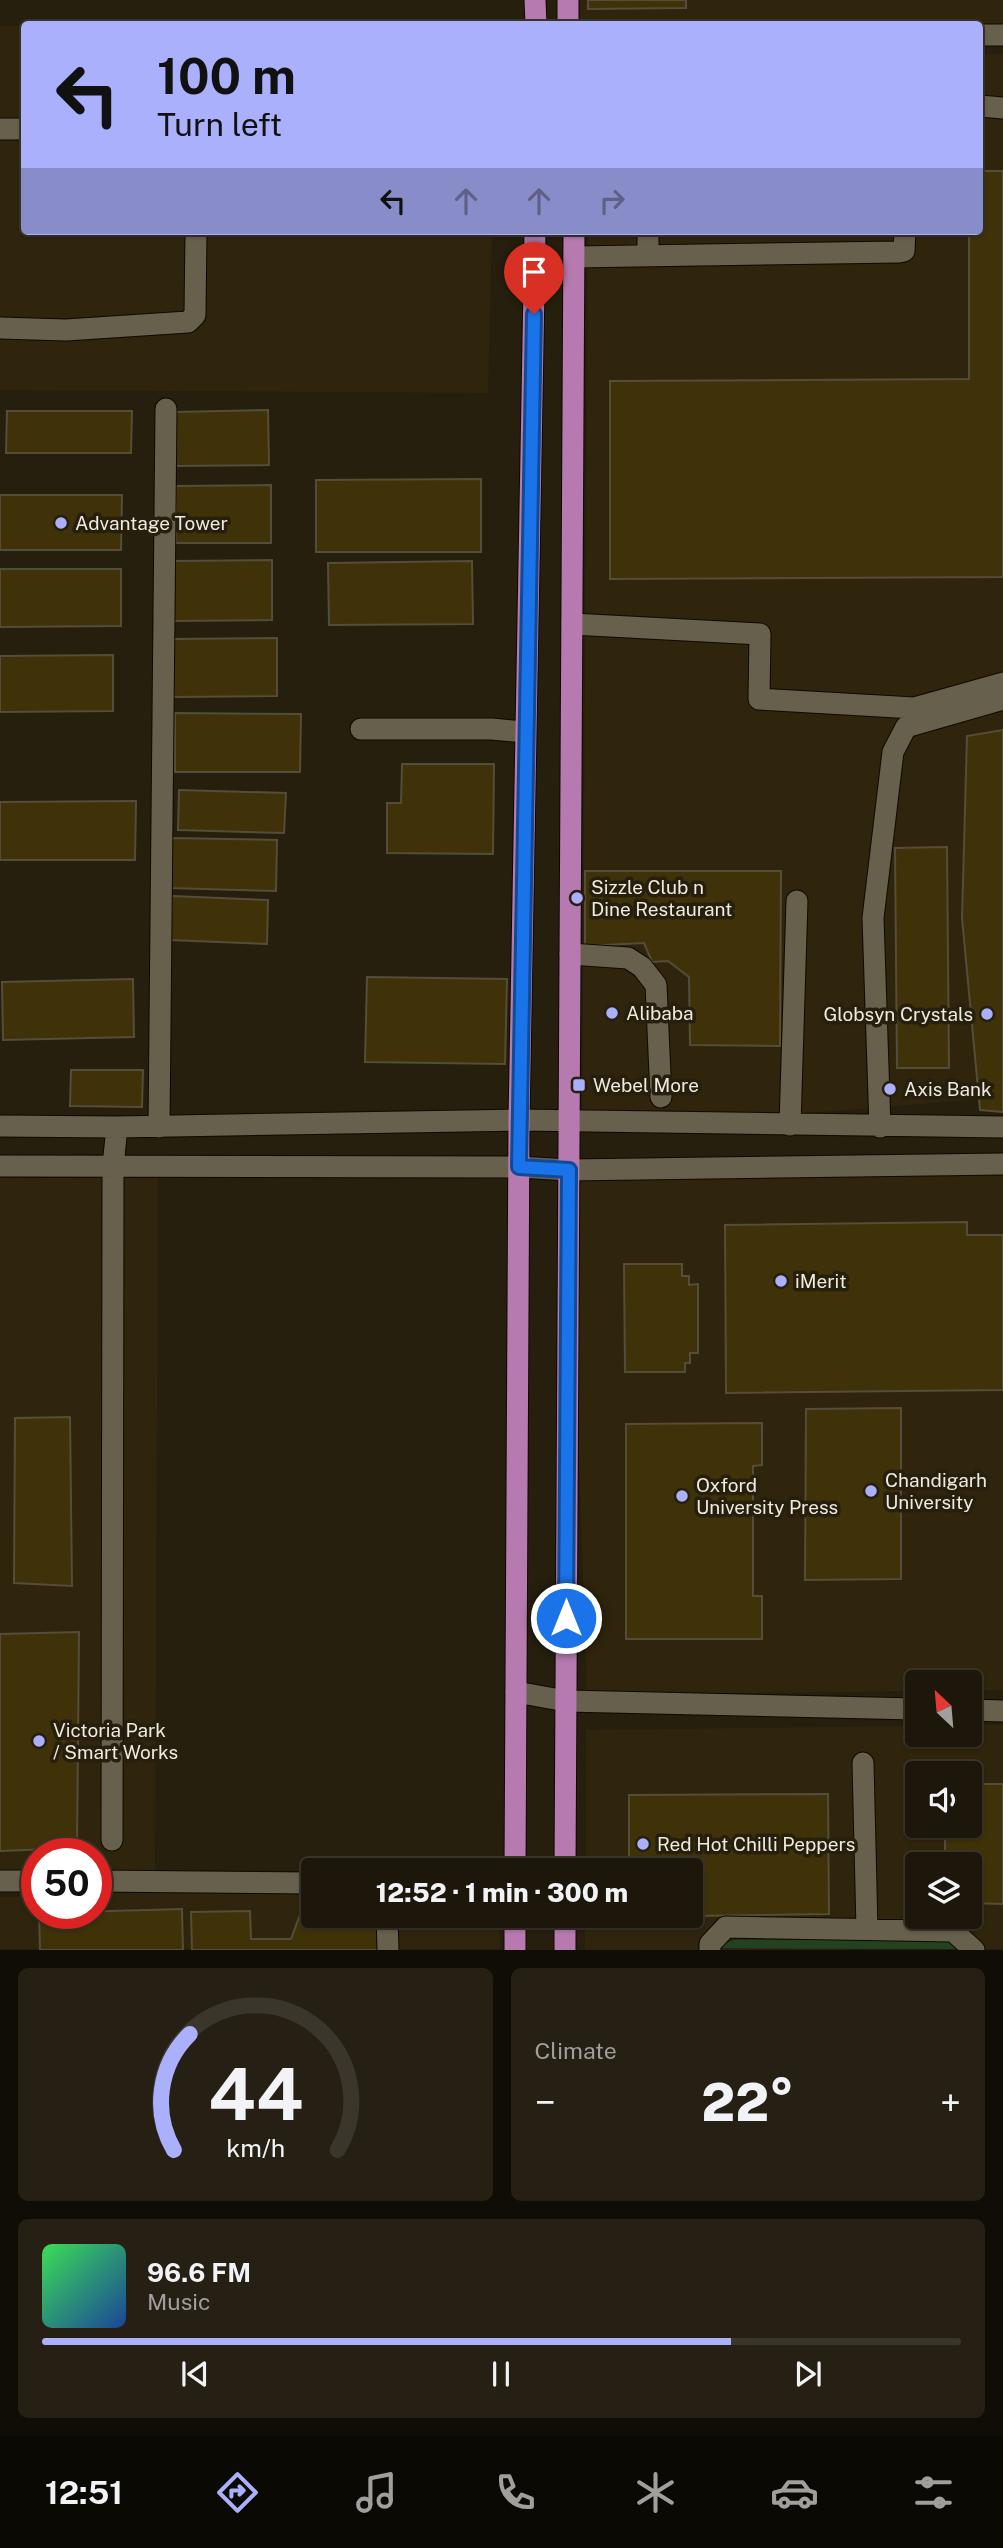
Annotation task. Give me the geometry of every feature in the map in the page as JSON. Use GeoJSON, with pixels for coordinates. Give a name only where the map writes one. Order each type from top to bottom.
{"type":"FeatureCollection","features":[{"type":"Feature","properties":{"kind":"main road"},"geometry":{"type":"LineString","coordinates":[[536,0],[536,21]]}},
{"type":"Feature","properties":{"kind":"main road"},"geometry":{"type":"LineString","coordinates":[[568,0],[568,21]]}},
{"type":"Feature","properties":{"kind":"main road"},"geometry":{"type":"LineString","coordinates":[[515,1858],[519,1120],[526,838],[524,732],[536,235]]}},
{"type":"Feature","properties":{"kind":"main road"},"geometry":{"type":"LineString","coordinates":[[565,1858],[574,235]]}},
{"type":"Feature","properties":{"kind":"main road"},"geometry":{"type":"LineString","coordinates":[[515,1928],[515,1950]]}},
{"type":"Feature","properties":{"kind":"main road"},"geometry":{"type":"LineString","coordinates":[[565,1928],[565,1950]]}},
{"type":"Feature","properties":{"kind":"street"},"geometry":{"type":"LineString","coordinates":[[983,35],[1003,35]]}},
{"type":"Feature","properties":{"kind":"street"},"geometry":{"type":"LineString","coordinates":[[983,106],[1003,108]]}},
{"type":"Feature","properties":{"kind":"street"},"geometry":{"type":"LineString","coordinates":[[0,130],[21,129]]}},
{"type":"Feature","properties":{"kind":"street"},"geometry":{"type":"LineString","coordinates":[[0,328],[66,330],[188,322],[195,315],[196,235]]}},
{"type":"Feature","properties":{"kind":"street"},"geometry":{"type":"LineString","coordinates":[[648,254],[649,235]]}},
{"type":"Feature","properties":{"kind":"street"},"geometry":{"type":"LineString","coordinates":[[574,257],[899,252],[904,251],[906,246],[905,235]]}},
{"type":"Feature","properties":{"kind":"street"},"geometry":{"type":"LineString","coordinates":[[159,1126],[166,409]]}},
{"type":"Feature","properties":{"kind":"street"},"geometry":{"type":"LineString","coordinates":[[572,624],[760,634],[759,699],[914,708],[1003,684]]}},
{"type":"Feature","properties":{"kind":"street"},"geometry":{"type":"LineString","coordinates":[[880,1127],[873,918],[893,752],[906,727],[1003,699]]}},
{"type":"Feature","properties":{"kind":"street"},"geometry":{"type":"LineString","coordinates":[[361,729],[492,729],[524,732]]}},
{"type":"Feature","properties":{"kind":"street"},"geometry":{"type":"LineString","coordinates":[[790,1125],[797,901]]}},
{"type":"Feature","properties":{"kind":"street"},"geometry":{"type":"LineString","coordinates":[[570,954],[628,958],[642,967],[656,985],[661,1097]]}},
{"type":"Feature","properties":{"kind":"street"},"geometry":{"type":"LineString","coordinates":[[0,1126],[117,1128],[519,1120],[1003,1127]]}},
{"type":"Feature","properties":{"kind":"street"},"geometry":{"type":"LineString","coordinates":[[112,1840],[113,1166],[117,1128]]}},
{"type":"Feature","properties":{"kind":"street"},"geometry":{"type":"LineString","coordinates":[[0,1166],[519,1167],[569,1170],[1003,1164]]}},
{"type":"Feature","properties":{"kind":"street"},"geometry":{"type":"LineString","coordinates":[[516,1692],[566,1700],[905,1709]]}},
{"type":"Feature","properties":{"kind":"street"},"geometry":{"type":"LineString","coordinates":[[982,1710],[1003,1711]]}},
{"type":"Feature","properties":{"kind":"street"},"geometry":{"type":"LineString","coordinates":[[863,1763],[867,1929]]}},
{"type":"Feature","properties":{"kind":"street"},"geometry":{"type":"LineString","coordinates":[[0,1881],[21,1881]]}},
{"type":"Feature","properties":{"kind":"street"},"geometry":{"type":"LineString","coordinates":[[112,1881],[301,1883]]}},
{"type":"Feature","properties":{"kind":"street"},"geometry":{"type":"LineString","coordinates":[[710,1950],[710,1944],[726,1927],[953,1931],[974,1950]]}},
{"type":"Feature","properties":{"kind":"street"},"geometry":{"type":"LineString","coordinates":[[387,1928],[388,1950]]}},
{"type":"Feature","properties":{"kind":"shaded area"},"geometry":{"type":"Polygon","coordinates":[[[579,0],[1003,0],[1003,27],[983,27],[983,21],[579,21],[579,0]]]}},
{"type":"Feature","properties":{"kind":"shaded area"},"geometry":{"type":"Polygon","coordinates":[[[0,26],[21,26],[21,235],[492,235],[488,393],[0,390],[0,26]]]}},
{"type":"Feature","properties":{"kind":"shaded area"},"geometry":{"type":"Polygon","coordinates":[[[983,54],[1003,54],[1003,1097],[582,1132],[588,235],[983,235],[983,54]]]}},
{"type":"Feature","properties":{"kind":"shaded area"},"geometry":{"type":"Polygon","coordinates":[[[569,1170],[1003,1173],[1003,1690],[982,1690],[982,1670],[905,1670],[905,1691],[587,1695],[569,1170]]]}},
{"type":"Feature","properties":{"kind":"shaded area"},"geometry":{"type":"Polygon","coordinates":[[[0,1178],[158,1178],[155,1887],[112,1887],[112,1838],[21,1838],[21,1887],[0,1887],[0,1178]]]}},
{"type":"Feature","properties":{"kind":"shaded area"},"geometry":{"type":"Polygon","coordinates":[[[982,1725],[1003,1725],[1003,1949],[585,1950],[585,1928],[703,1928],[703,1858],[586,1858],[586,1730],[905,1726],[905,1747],[982,1747],[982,1725]]]}},
{"type":"Feature","properties":{"kind":"shaded area"},"geometry":{"type":"Polygon","coordinates":[[[301,1885],[301,1928],[499,1928],[500,1949],[0,1949],[0,1897],[21,1896],[21,1929],[112,1929],[112,1892],[301,1885]]]}},
{"type":"Feature","properties":{"kind":"green space"},"geometry":{"type":"Polygon","coordinates":[[[946,1939],[961,1949],[714,1948],[734,1940],[946,1939]]]}},
{"type":"Feature","properties":{"kind":"building"},"geometry":{"type":"Polygon","coordinates":[[[588,0],[686,0],[686,8],[588,9],[588,0]]]}},
{"type":"Feature","properties":{"kind":"building"},"geometry":{"type":"Polygon","coordinates":[[[983,171],[1003,171],[1003,577],[610,579],[610,381],[969,379],[969,235],[983,235],[983,171]]]}},
{"type":"Feature","properties":{"kind":"building"},"geometry":{"type":"Polygon","coordinates":[[[268,410],[269,465],[175,466],[175,412],[268,410]]]}},
{"type":"Feature","properties":{"kind":"building"},"geometry":{"type":"Polygon","coordinates":[[[7,411],[132,411],[131,453],[6,453],[7,411]]]}},
{"type":"Feature","properties":{"kind":"building"},"geometry":{"type":"Polygon","coordinates":[[[481,479],[481,552],[316,552],[316,480],[481,479]]]}},
{"type":"Feature","properties":{"kind":"building"},"geometry":{"type":"Polygon","coordinates":[[[271,485],[271,543],[176,543],[176,486],[271,485]]]}},
{"type":"Feature","properties":{"kind":"building","name":"Advantage Tower"},"geometry":{"type":"Polygon","coordinates":[[[0,495],[122,495],[121,550],[0,550],[0,495]]]}},
{"type":"Feature","properties":{"kind":"building"},"geometry":{"type":"Polygon","coordinates":[[[272,560],[272,620],[171,621],[170,561],[272,560]]]}},
{"type":"Feature","properties":{"kind":"building"},"geometry":{"type":"Polygon","coordinates":[[[472,561],[473,624],[329,625],[328,563],[472,561]]]}},
{"type":"Feature","properties":{"kind":"building"},"geometry":{"type":"Polygon","coordinates":[[[0,569],[121,569],[121,626],[0,627],[0,569]]]}},
{"type":"Feature","properties":{"kind":"building"},"geometry":{"type":"Polygon","coordinates":[[[277,638],[277,696],[174,697],[174,639],[277,638]]]}},
{"type":"Feature","properties":{"kind":"building"},"geometry":{"type":"Polygon","coordinates":[[[113,655],[113,711],[0,712],[0,656],[113,655]]]}},
{"type":"Feature","properties":{"kind":"building"},"geometry":{"type":"Polygon","coordinates":[[[175,713],[301,714],[300,772],[175,772],[175,713]]]}},
{"type":"Feature","properties":{"kind":"building","name":"Globsyn Crystals"},"geometry":{"type":"Polygon","coordinates":[[[1003,730],[1003,1112],[980,1110],[962,918],[967,736],[1003,730]]]}},
{"type":"Feature","properties":{"kind":"building"},"geometry":{"type":"Polygon","coordinates":[[[402,764],[494,764],[493,854],[387,853],[387,803],[401,803],[402,764]]]}},
{"type":"Feature","properties":{"kind":"building"},"geometry":{"type":"Polygon","coordinates":[[[179,790],[286,793],[284,833],[178,830],[179,790]]]}},
{"type":"Feature","properties":{"kind":"building"},"geometry":{"type":"Polygon","coordinates":[[[136,801],[135,860],[0,860],[0,802],[136,801]]]}},
{"type":"Feature","properties":{"kind":"building"},"geometry":{"type":"Polygon","coordinates":[[[171,838],[277,840],[276,891],[170,888],[171,838]]]}},
{"type":"Feature","properties":{"kind":"building"},"geometry":{"type":"Polygon","coordinates":[[[947,847],[949,1068],[897,1068],[895,848],[947,847]]]}},
{"type":"Feature","properties":{"kind":"building"},"geometry":{"type":"Polygon","coordinates":[[[585,871],[781,871],[780,1046],[690,1045],[689,977],[668,961],[652,962],[644,943],[585,946],[585,871]]]}},
{"type":"Feature","properties":{"kind":"building"},"geometry":{"type":"Polygon","coordinates":[[[172,896],[268,900],[267,944],[170,940],[172,896]]]}},
{"type":"Feature","properties":{"kind":"building"},"geometry":{"type":"Polygon","coordinates":[[[367,977],[507,979],[505,1064],[365,1062],[367,977]]]}},
{"type":"Feature","properties":{"kind":"building"},"geometry":{"type":"Polygon","coordinates":[[[133,979],[134,1037],[3,1040],[2,982],[133,979]]]}},
{"type":"Feature","properties":{"kind":"building"},"geometry":{"type":"Polygon","coordinates":[[[71,1070],[143,1070],[142,1107],[70,1106],[71,1070]]]}},
{"type":"Feature","properties":{"kind":"building"},"geometry":{"type":"Polygon","coordinates":[[[967,1222],[967,1235],[1003,1235],[1003,1390],[726,1393],[725,1225],[967,1222]]]}},
{"type":"Feature","properties":{"kind":"building"},"geometry":{"type":"Polygon","coordinates":[[[624,1264],[682,1264],[682,1276],[689,1276],[689,1285],[698,1284],[698,1353],[690,1353],[690,1363],[685,1363],[685,1372],[625,1372],[624,1264]]]}},
{"type":"Feature","properties":{"kind":"building"},"geometry":{"type":"Polygon","coordinates":[[[901,1408],[901,1579],[805,1580],[806,1409],[901,1408]]]}},
{"type":"Feature","properties":{"kind":"building"},"geometry":{"type":"Polygon","coordinates":[[[70,1417],[72,1586],[14,1583],[15,1418],[70,1417]]]}},
{"type":"Feature","properties":{"kind":"building"},"geometry":{"type":"Polygon","coordinates":[[[762,1423],[762,1465],[753,1466],[753,1596],[762,1596],[762,1639],[626,1639],[626,1424],[762,1423]]]}},
{"type":"Feature","properties":{"kind":"building","name":"Victoria Park / Smart Works"},"geometry":{"type":"Polygon","coordinates":[[[79,1632],[77,1838],[21,1838],[21,1850],[0,1851],[0,1634],[79,1632]]]}},
{"type":"Feature","properties":{"kind":"building"},"geometry":{"type":"Polygon","coordinates":[[[982,1784],[1003,1784],[1003,1904],[982,1903],[982,1852],[945,1852],[945,1838],[982,1838],[982,1784]]]}},
{"type":"Feature","properties":{"kind":"building"},"geometry":{"type":"Polygon","coordinates":[[[828,1794],[829,1914],[703,1916],[703,1858],[629,1858],[629,1795],[828,1794]]]}},
{"type":"Feature","properties":{"kind":"building"},"geometry":{"type":"Polygon","coordinates":[[[182,1909],[183,1950],[40,1950],[39,1929],[112,1929],[112,1911],[182,1909]]]}},
{"type":"Feature","properties":{"kind":"building"},"geometry":{"type":"Polygon","coordinates":[[[250,1911],[251,1939],[291,1939],[301,1912],[301,1928],[386,1928],[387,1950],[192,1950],[191,1912],[250,1911]]]}},
{"type":"Feature","properties":{"kind":"place","name":"Advantage Tower"},"geometry":{"type":"Point","coordinates":[61,523]}},
{"type":"Feature","properties":{"kind":"place","name":"Sizzle Club n Dine Restaurant"},"geometry":{"type":"Point","coordinates":[577,898]}},
{"type":"Feature","properties":{"kind":"place","name":"Alibaba"},"geometry":{"type":"Point","coordinates":[612,1013]}},
{"type":"Feature","properties":{"kind":"place","name":"Globsyn Crystals"},"geometry":{"type":"Point","coordinates":[987,1014]}},
{"type":"Feature","properties":{"kind":"place","name":"Webel More"},"geometry":{"type":"Point","coordinates":[579,1085]}},
{"type":"Feature","properties":{"kind":"place","name":"Axis Bank"},"geometry":{"type":"Point","coordinates":[890,1089]}},
{"type":"Feature","properties":{"kind":"place","name":"iMerit"},"geometry":{"type":"Point","coordinates":[781,1281]}},
{"type":"Feature","properties":{"kind":"place","name":"Chandigarh University"},"geometry":{"type":"Point","coordinates":[871,1491]}},
{"type":"Feature","properties":{"kind":"place","name":"Oxford University Press"},"geometry":{"type":"Point","coordinates":[682,1496]}},
{"type":"Feature","properties":{"kind":"place","name":"Victoria Park / Smart Works"},"geometry":{"type":"Point","coordinates":[39,1741]}},
{"type":"Feature","properties":{"kind":"place","name":"Red Hot Chilli Peppers"},"geometry":{"type":"Point","coordinates":[643,1844]}},
{"type":"Feature","properties":{"kind":"route"},"geometry":{"type":"LineString","coordinates":[[534,314],[524,732],[526,838],[519,1167],[569,1170],[566,1618]]}}]}
